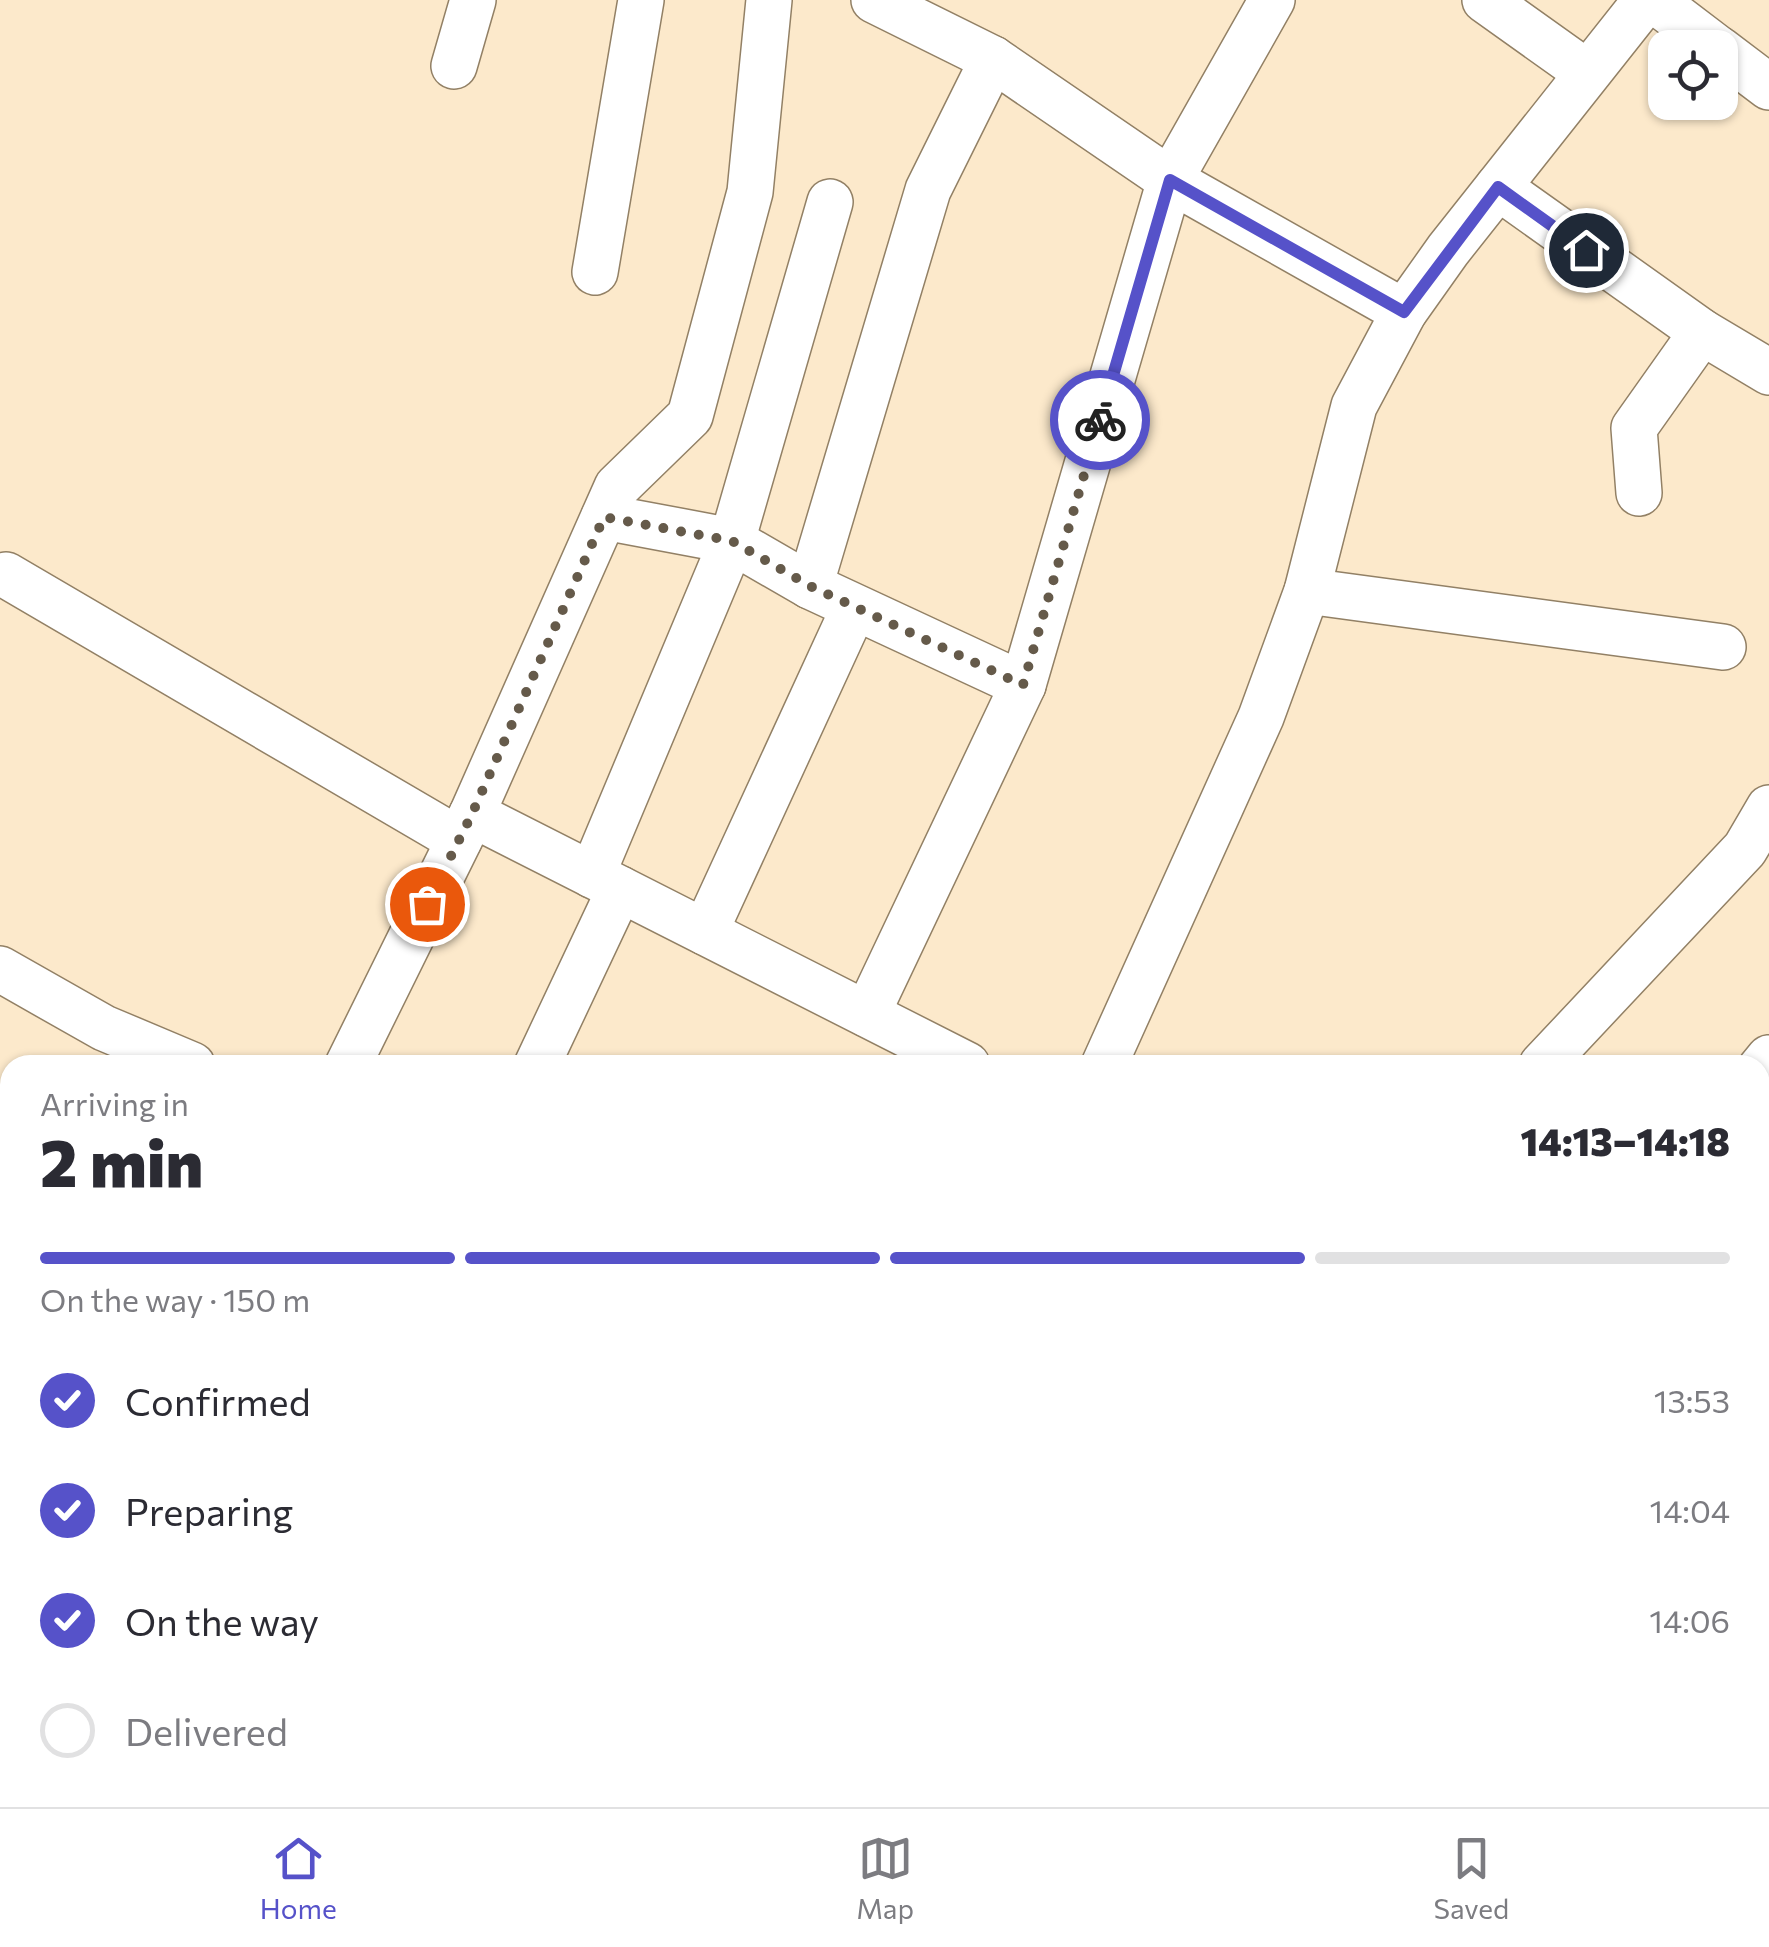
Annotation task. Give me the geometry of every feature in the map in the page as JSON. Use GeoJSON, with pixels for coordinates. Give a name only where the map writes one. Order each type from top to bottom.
{"type":"FeatureCollection","features":[{"type":"Feature","properties":{"kind":"street"},"geometry":{"type":"LineString","coordinates":[[454,66],[474,0]]}},
{"type":"Feature","properties":{"kind":"street"},"geometry":{"type":"LineString","coordinates":[[595,272],[641,0]]}},
{"type":"Feature","properties":{"kind":"street"},"geometry":{"type":"LineString","coordinates":[[353,1055],[465,827],[616,487],[690,416],[750,192],[769,0]]}},
{"type":"Feature","properties":{"kind":"street"},"geometry":{"type":"LineString","coordinates":[[874,0],[993,59],[1170,180],[1404,312]]}},
{"type":"Feature","properties":{"kind":"street"},"geometry":{"type":"LineString","coordinates":[[867,1014],[1023,685],[1170,180],[1272,0]]}},
{"type":"Feature","properties":{"kind":"street"},"geometry":{"type":"LineString","coordinates":[[1485,0],[1586,72]]}},
{"type":"Feature","properties":{"kind":"street"},"geometry":{"type":"LineString","coordinates":[[1109,1055],[1261,717],[1307,591],[1354,406],[1404,312],[1586,72],[1646,0]]}},
{"type":"Feature","properties":{"kind":"street"},"geometry":{"type":"LineString","coordinates":[[1654,0],[1695,30]]}},
{"type":"Feature","properties":{"kind":"street"},"geometry":{"type":"LineString","coordinates":[[810,586],[928,190],[993,59]]}},
{"type":"Feature","properties":{"kind":"street"},"geometry":{"type":"LineString","coordinates":[[1738,62],[1769,86]]}},
{"type":"Feature","properties":{"kind":"street"},"geometry":{"type":"LineString","coordinates":[[1498,187],[1702,332],[1769,372]]}},
{"type":"Feature","properties":{"kind":"street"},"geometry":{"type":"LineString","coordinates":[[541,1055],[732,541],[830,202]]}},
{"type":"Feature","properties":{"kind":"street"},"geometry":{"type":"LineString","coordinates":[[1639,493],[1634,428],[1702,332]]}},
{"type":"Feature","properties":{"kind":"street"},"geometry":{"type":"LineString","coordinates":[[604,517],[732,541],[854,608],[1023,685]]}},
{"type":"Feature","properties":{"kind":"street"},"geometry":{"type":"LineString","coordinates":[[6,575],[465,827],[606,882],[947,1055]]}},
{"type":"Feature","properties":{"kind":"street"},"geometry":{"type":"LineString","coordinates":[[1307,591],[1724,647]]}},
{"type":"Feature","properties":{"kind":"street"},"geometry":{"type":"LineString","coordinates":[[705,932],[854,608]]}},
{"type":"Feature","properties":{"kind":"street"},"geometry":{"type":"LineString","coordinates":[[1551,1055],[1745,849],[1769,808]]}},
{"type":"Feature","properties":{"kind":"street"},"geometry":{"type":"LineString","coordinates":[[0,969],[98,1047],[140,1055]]}},
{"type":"Feature","properties":{"kind":"way so far"},"geometry":{"type":"LineString","coordinates":[[427,904],[472,814],[604,517],[732,541],[854,608],[1023,685],[1100,420]]}},
{"type":"Feature","properties":{"kind":"route"},"geometry":{"type":"LineString","coordinates":[[1100,420],[1170,180],[1404,312],[1498,187],[1586,250]]}}]}
